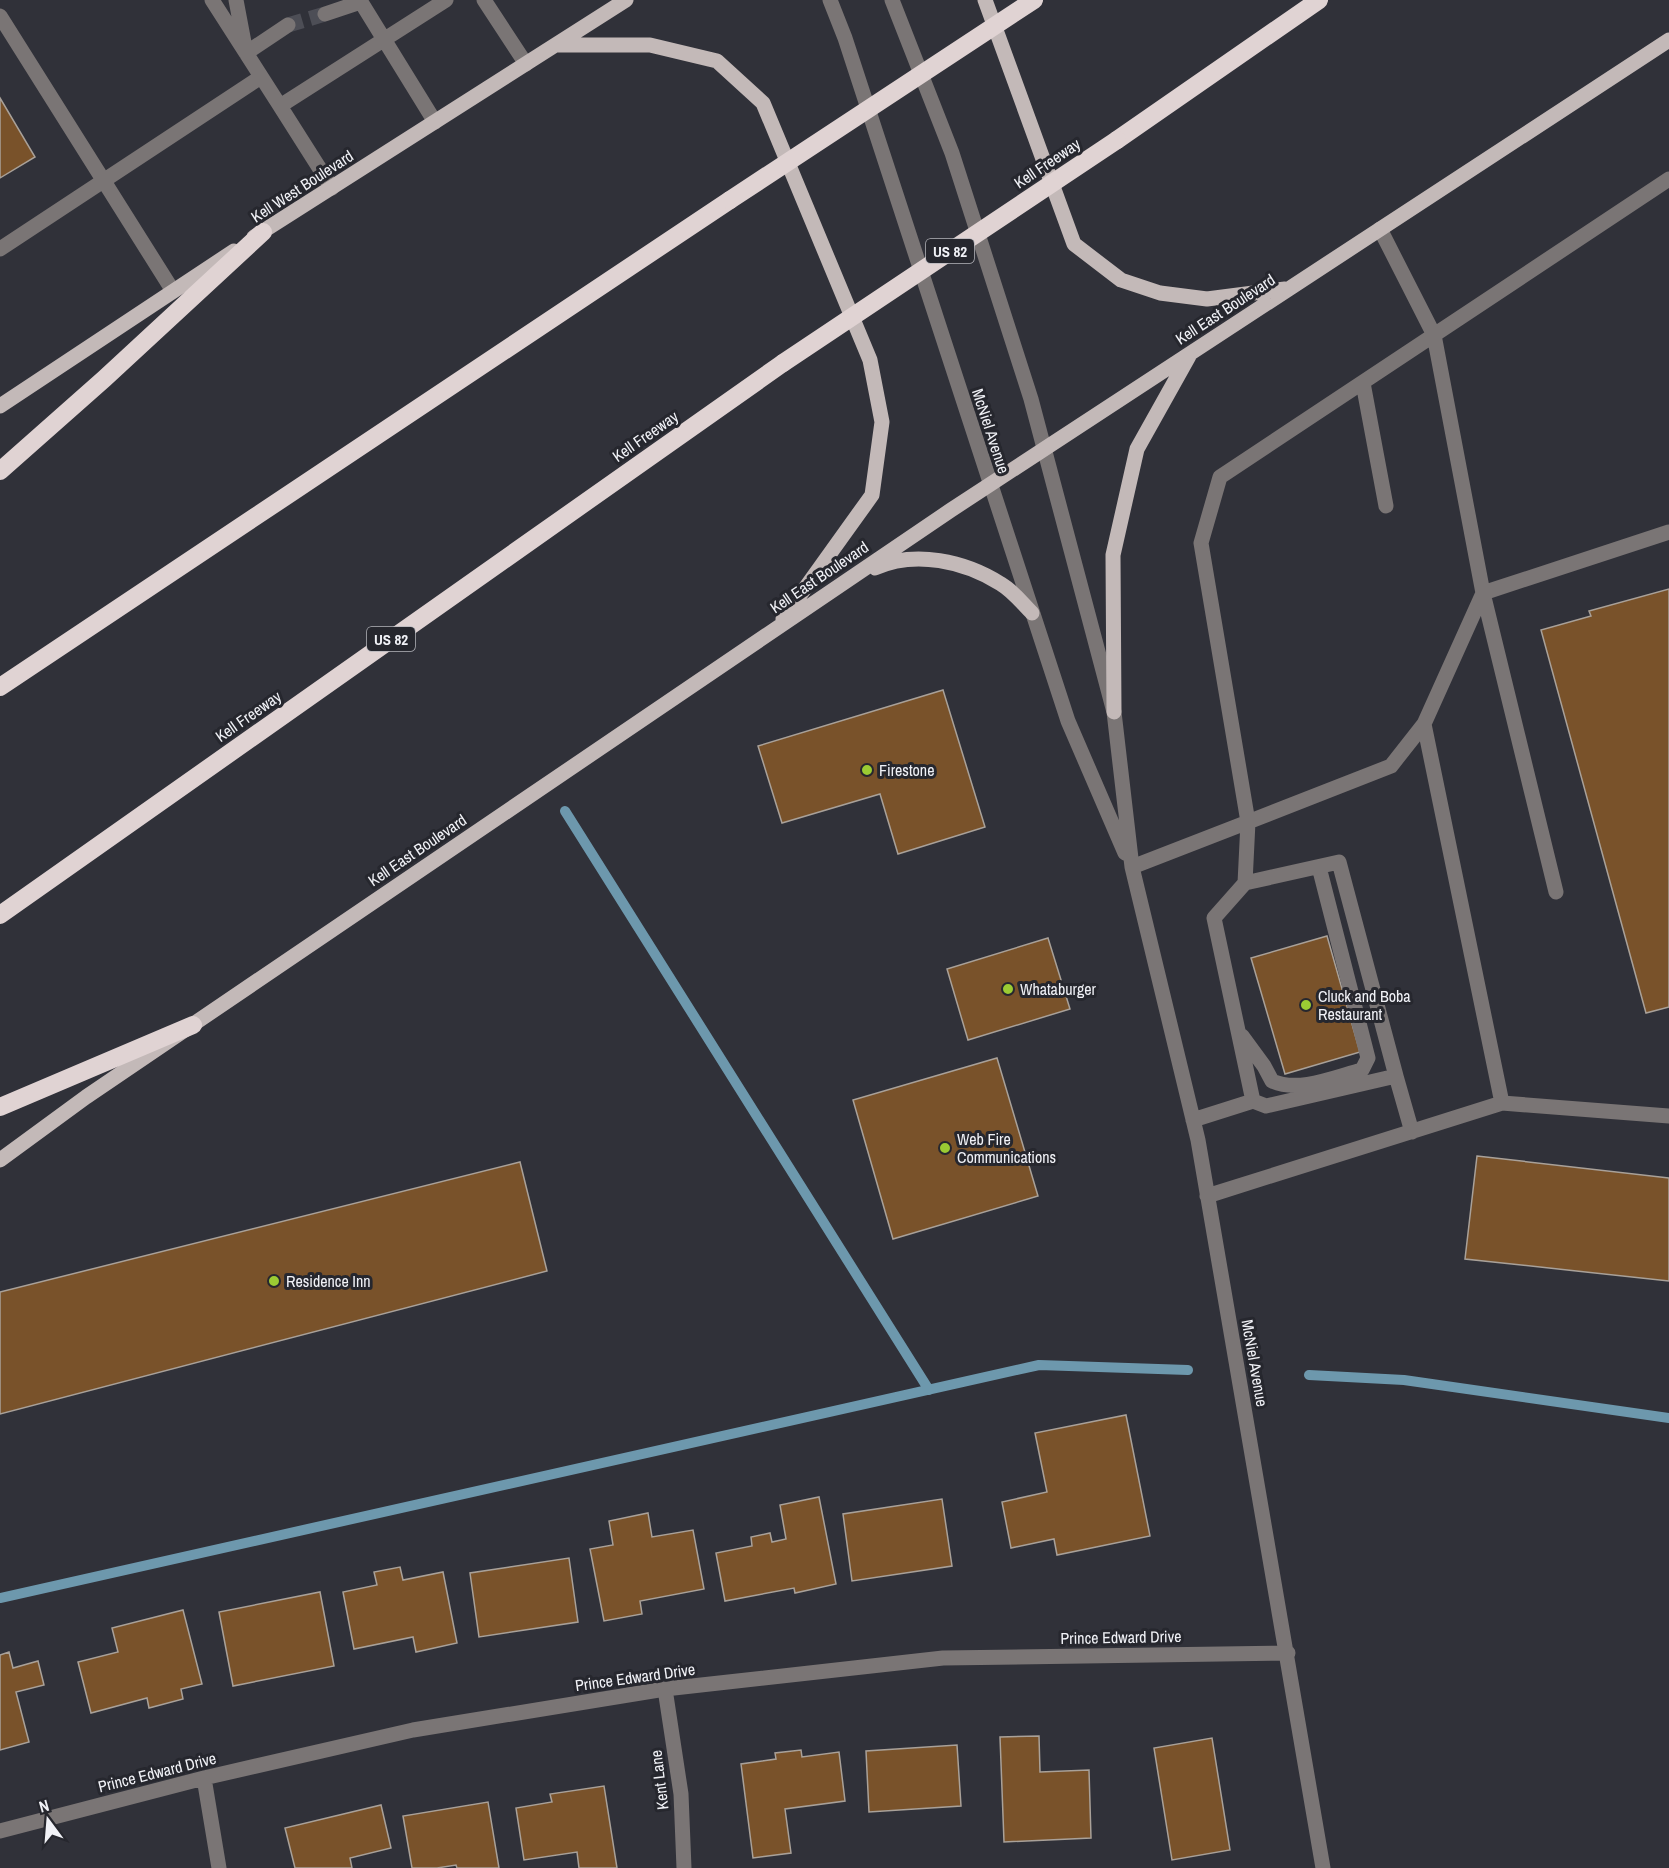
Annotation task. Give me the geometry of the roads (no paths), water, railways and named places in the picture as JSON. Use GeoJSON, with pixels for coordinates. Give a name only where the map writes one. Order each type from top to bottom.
{"type":"FeatureCollection","features":[{"type":"Feature","properties":{"kind":"highway"},"geometry":{"type":"LineString","coordinates":[[0,687],[1034,0]]}},
{"type":"Feature","properties":{"kind":"highway","name":"Kell Freeway"},"geometry":{"type":"LineString","coordinates":[[0,915],[783,363],[1117,140],[1319,0]]}},
{"type":"Feature","properties":{"kind":"highway"},"geometry":{"type":"LineString","coordinates":[[0,471],[104,379],[262,232]]}},
{"type":"Feature","properties":{"kind":"highway"},"geometry":{"type":"LineString","coordinates":[[0,1107],[193,1025]]}},
{"type":"Feature","properties":{"kind":"main road","name":"Kell West Boulevard"},"geometry":{"type":"LineString","coordinates":[[0,406],[262,232],[556,45],[609,5],[626,0]]}},
{"type":"Feature","properties":{"kind":"main road"},"geometry":{"type":"LineString","coordinates":[[985,0],[1074,244],[1121,280],[1160,293],[1207,299],[1289,288]]}},
{"type":"Feature","properties":{"kind":"main road","name":"Kell East Boulevard"},"geometry":{"type":"LineString","coordinates":[[0,1160],[86,1097],[990,484],[1669,40]]}},
{"type":"Feature","properties":{"kind":"main road"},"geometry":{"type":"LineString","coordinates":[[556,45],[650,45],[717,61],[763,103],[870,360],[882,422],[872,495],[776,629]]}},
{"type":"Feature","properties":{"kind":"main road"},"geometry":{"type":"LineString","coordinates":[[1114,712],[1113,555],[1137,448],[1191,353]]}},
{"type":"Feature","properties":{"kind":"main road"},"geometry":{"type":"LineString","coordinates":[[848,580],[885,563],[926,559],[956,564],[966,566],[1003,585],[1032,612]]}},
{"type":"Feature","properties":{"kind":"street"},"geometry":{"type":"LineString","coordinates":[[212,0],[332,188]]}},
{"type":"Feature","properties":{"kind":"street"},"geometry":{"type":"LineString","coordinates":[[236,0],[246,53]]}},
{"type":"Feature","properties":{"kind":"street"},"geometry":{"type":"LineString","coordinates":[[280,106],[446,0]]}},
{"type":"Feature","properties":{"kind":"street"},"geometry":{"type":"LineString","coordinates":[[484,0],[526,64]]}},
{"type":"Feature","properties":{"kind":"street","name":"McNiel Avenue"},"geometry":{"type":"LineString","coordinates":[[830,0],[845,38],[1068,721],[1132,867]]}},
{"type":"Feature","properties":{"kind":"street","name":"McNiel Avenue"},"geometry":{"type":"LineString","coordinates":[[892,0],[952,153],[1031,399],[1114,712],[1132,867],[1193,1120],[1208,1196],[1323,1868]]}},
{"type":"Feature","properties":{"kind":"street"},"geometry":{"type":"LineString","coordinates":[[325,14],[360,1],[435,122]]}},
{"type":"Feature","properties":{"kind":"street"},"geometry":{"type":"LineString","coordinates":[[0,16],[173,291]]}},
{"type":"Feature","properties":{"kind":"street"},"geometry":{"type":"LineString","coordinates":[[246,53],[288,25]]}},
{"type":"Feature","properties":{"kind":"street"},"geometry":{"type":"LineString","coordinates":[[0,249],[261,77]]}},
{"type":"Feature","properties":{"kind":"street"},"geometry":{"type":"LineString","coordinates":[[1245,883],[1248,822],[1201,543],[1220,477],[1669,179]]}},
{"type":"Feature","properties":{"kind":"street"},"geometry":{"type":"LineString","coordinates":[[1380,229],[1434,335],[1483,593],[1556,892]]}},
{"type":"Feature","properties":{"kind":"street"},"geometry":{"type":"LineString","coordinates":[[1363,383],[1386,506]]}},
{"type":"Feature","properties":{"kind":"street"},"geometry":{"type":"LineString","coordinates":[[1132,867],[1391,766],[1424,724],[1483,593],[1669,531]]}},
{"type":"Feature","properties":{"kind":"street"},"geometry":{"type":"LineString","coordinates":[[1424,724],[1502,1103]]}},
{"type":"Feature","properties":{"kind":"street"},"geometry":{"type":"LineString","coordinates":[[1254,1101],[1214,918],[1245,883],[1339,862],[1412,1132]]}},
{"type":"Feature","properties":{"kind":"street"},"geometry":{"type":"LineString","coordinates":[[1238,1031],[1264,1066],[1272,1081],[1283,1086],[1308,1084],[1362,1070],[1368,1058],[1319,867]]}},
{"type":"Feature","properties":{"kind":"street"},"geometry":{"type":"LineString","coordinates":[[1193,1120],[1254,1101],[1266,1106],[1395,1076]]}},
{"type":"Feature","properties":{"kind":"street"},"geometry":{"type":"LineString","coordinates":[[1208,1196],[1502,1103],[1669,1116]]}},
{"type":"Feature","properties":{"kind":"street","name":"Prince Edward Drive"},"geometry":{"type":"LineString","coordinates":[[0,1831],[204,1778],[413,1730],[665,1689],[943,1658],[1288,1653]]}},
{"type":"Feature","properties":{"kind":"street","name":"Kent Lane"},"geometry":{"type":"LineString","coordinates":[[665,1689],[681,1794],[684,1868]]}},
{"type":"Feature","properties":{"kind":"street"},"geometry":{"type":"LineString","coordinates":[[204,1778],[219,1868]]}},
{"type":"Feature","properties":{"kind":"waterway"},"geometry":{"type":"LineString","coordinates":[[565,811],[929,1390]]}},
{"type":"Feature","properties":{"kind":"waterway"},"geometry":{"type":"LineString","coordinates":[[0,1598],[1039,1365],[1188,1370]]}},
{"type":"Feature","properties":{"kind":"waterway"},"geometry":{"type":"LineString","coordinates":[[1309,1375],[1404,1380],[1669,1418]]}},
{"type":"Feature","properties":{"kind":"tunnel"},"geometry":{"type":"LineString","coordinates":[[288,25],[325,14]]}},
{"type":"Feature","properties":{"kind":"place","name":"Firestone"},"geometry":{"type":"Point","coordinates":[867,770]}},
{"type":"Feature","properties":{"kind":"place","name":"Whataburger"},"geometry":{"type":"Point","coordinates":[1008,989]}},
{"type":"Feature","properties":{"kind":"place","name":"Cluck and Boba Restaurant"},"geometry":{"type":"Point","coordinates":[1306,1005]}},
{"type":"Feature","properties":{"kind":"place","name":"Web Fire Communications"},"geometry":{"type":"Point","coordinates":[945,1148]}},
{"type":"Feature","properties":{"kind":"place","name":"Residence Inn"},"geometry":{"type":"Point","coordinates":[274,1281]}}]}
